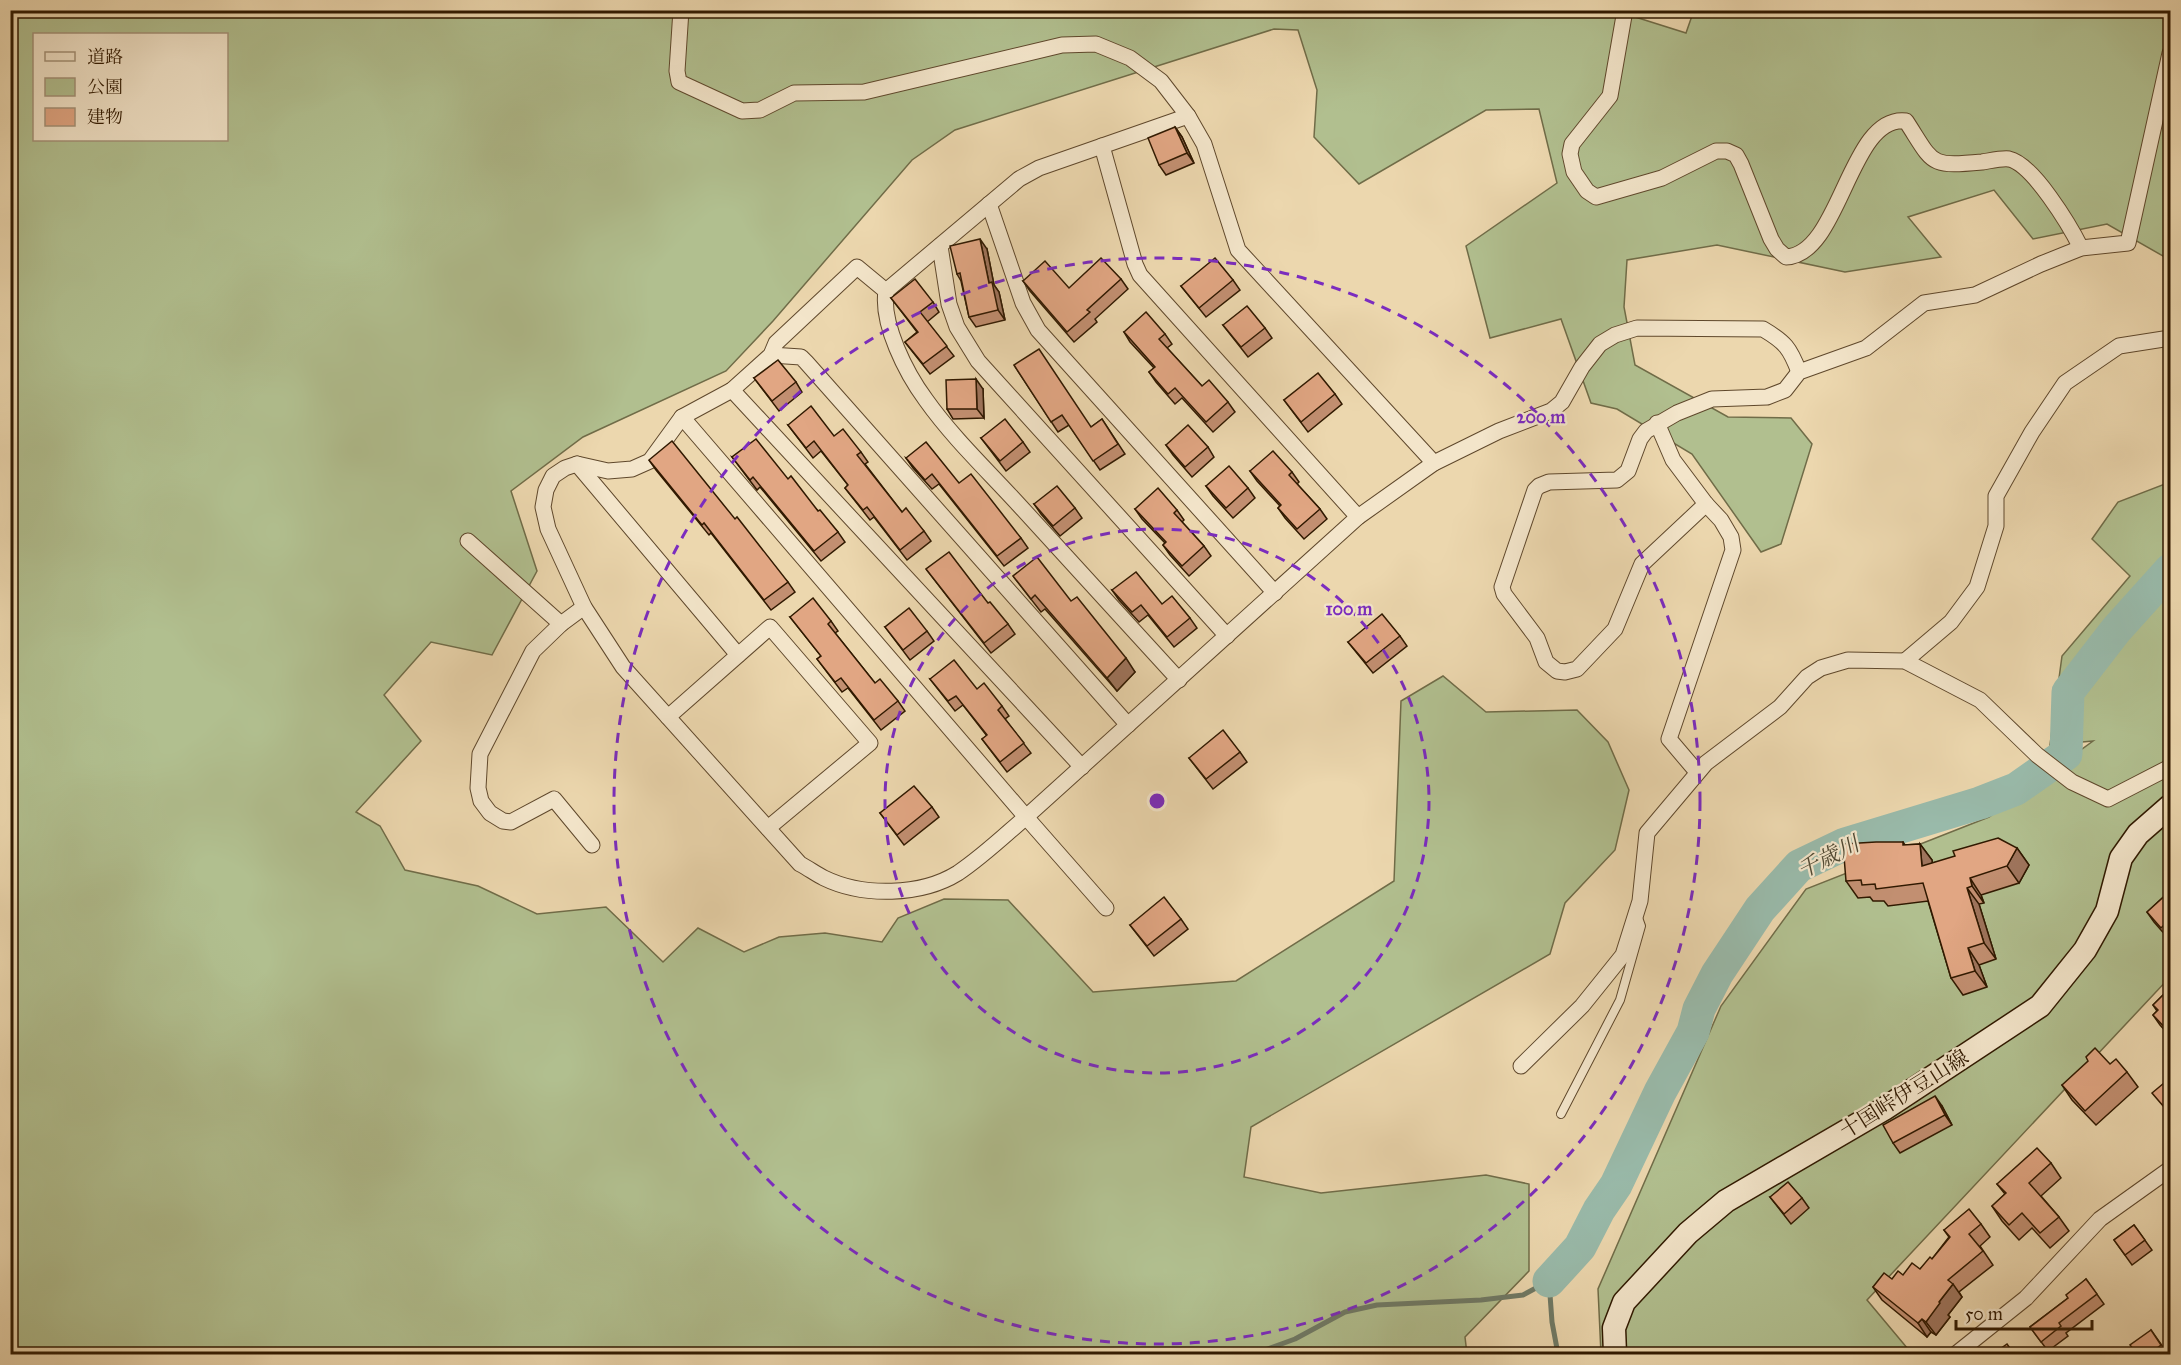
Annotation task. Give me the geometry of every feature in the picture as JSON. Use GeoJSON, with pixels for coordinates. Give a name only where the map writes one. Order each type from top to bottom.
{"type":"FeatureCollection","features":[{"type":"Feature","properties":{"kind":"main road","name":"十国峠伊豆山線"},"geometry":{"type":"LineString","coordinates":[[1615,1354],[1614,1328],[1624,1302],[1688,1233],[1719,1207],[1884,1109],[2040,1006],[2085,950],[2108,911],[2121,858],[2138,834],[2170,806]]}},
{"type":"Feature","properties":{"kind":"street"},"geometry":{"type":"LineString","coordinates":[[681,10],[677,71],[679,82],[742,111],[760,110],[794,93],[864,92],[1062,45],[1096,44],[1130,58],[1161,81],[1188,116],[1204,144],[1238,250],[1434,464]]}},
{"type":"Feature","properties":{"kind":"street"},"geometry":{"type":"LineString","coordinates":[[1625,10],[1610,96],[1572,144],[1570,154],[1574,172],[1587,191],[1596,197],[1662,178],[1716,151],[1727,151],[1736,155],[1742,164],[1777,249],[1786,257],[1797,257],[1811,246],[1824,228],[1868,144],[1884,125],[1895,120],[1906,121],[1930,157],[1937,162],[1947,165],[2010,159],[2020,166],[2043,187],[2071,227],[2081,248]]}},
{"type":"Feature","properties":{"kind":"street"},"geometry":{"type":"LineString","coordinates":[[1706,504],[1642,564],[1619,623],[1584,664],[1577,669],[1565,672],[1551,668],[1542,656],[1537,638],[1504,594],[1502,587],[1535,490],[1543,483],[1549,482],[1617,480],[1628,471],[1640,439],[1657,423],[1712,399],[1767,397],[1785,390],[1799,372],[1866,348],[1924,303],[1976,295],[2081,248],[2128,243],[2170,53]]}},
{"type":"Feature","properties":{"kind":"street"},"geometry":{"type":"LineString","coordinates":[[1179,680],[973,455],[925,399],[904,364],[884,304],[886,291],[1018,179],[1039,168],[1188,116]]}},
{"type":"Feature","properties":{"kind":"street"},"geometry":{"type":"LineString","coordinates":[[1102,146],[1135,264],[1140,274],[1358,517]]}},
{"type":"Feature","properties":{"kind":"street"},"geometry":{"type":"LineString","coordinates":[[989,204],[1023,303],[1038,330],[1275,593]]}},
{"type":"Feature","properties":{"kind":"street"},"geometry":{"type":"LineString","coordinates":[[940,246],[949,304],[957,327],[978,361],[1227,636]]}},
{"type":"Feature","properties":{"kind":"street"},"geometry":{"type":"LineString","coordinates":[[886,291],[857,267],[776,343],[771,355],[732,390],[682,417],[650,461],[632,469],[608,471],[577,464],[553,476],[546,490],[543,507],[548,529],[584,607],[623,667],[800,864],[824,878],[847,886],[883,891],[923,887],[956,874],[988,851],[1358,517],[1434,464],[1499,431],[1551,411],[1562,402],[1582,367],[1600,344],[1615,335],[1637,328],[1764,328],[1792,352],[1799,372]]}},
{"type":"Feature","properties":{"kind":"street"},"geometry":{"type":"LineString","coordinates":[[1905,661],[1951,622],[1977,587],[1996,526],[1996,496],[2044,413],[2065,383],[2119,346],[2170,338]]}},
{"type":"Feature","properties":{"kind":"street"},"geometry":{"type":"LineString","coordinates":[[771,355],[801,357],[806,362],[1128,725]]}},
{"type":"Feature","properties":{"kind":"street"},"geometry":{"type":"LineString","coordinates":[[732,390],[1082,767]]}},
{"type":"Feature","properties":{"kind":"street"},"geometry":{"type":"LineString","coordinates":[[682,417],[1106,908]]}},
{"type":"Feature","properties":{"kind":"street"},"geometry":{"type":"LineString","coordinates":[[1657,423],[1673,460],[1721,520],[1731,537],[1733,550],[1669,739],[1697,772]]}},
{"type":"Feature","properties":{"kind":"street"},"geometry":{"type":"LineString","coordinates":[[577,464],[738,655]]}},
{"type":"Feature","properties":{"kind":"street"},"geometry":{"type":"LineString","coordinates":[[468,541],[561,624]]}},
{"type":"Feature","properties":{"kind":"street"},"geometry":{"type":"LineString","coordinates":[[584,607],[561,624],[533,651],[480,754],[478,788],[481,801],[490,813],[503,821],[511,822],[554,799],[592,845]]}},
{"type":"Feature","properties":{"kind":"street"},"geometry":{"type":"LineString","coordinates":[[668,717],[770,627],[870,743],[768,828]]}},
{"type":"Feature","properties":{"kind":"street"},"geometry":{"type":"LineString","coordinates":[[1521,1066],[1582,1006],[1623,955],[1640,902],[1647,833],[1697,772],[1780,707],[1807,677],[1821,668],[1848,660],[1905,661],[1980,700],[2037,755],[2072,782],[2108,799],[2170,767]]}},
{"type":"Feature","properties":{"kind":"street"},"geometry":{"type":"LineString","coordinates":[[1956,1354],[2026,1298],[2100,1219],[2170,1169]]}},
{"type":"Feature","properties":{"kind":"lane"},"geometry":{"type":"LineString","coordinates":[[1561,1113],[1620,1000],[1641,926],[1636,914]]}},
{"type":"Feature","properties":{"kind":"green space"},"geometry":{"type":"Polygon","coordinates":[[[1613,10],[1686,33],[1694,10],[2170,11],[2170,260],[2107,224],[2033,239],[1994,190],[1908,217],[1941,257],[1845,272],[1717,245],[1627,260],[1624,307],[1635,365],[1728,417],[1791,418],[1812,444],[1781,544],[1761,552],[1692,454],[1617,409],[1591,403],[1561,319],[1490,338],[1466,246],[1557,183],[1539,109],[1486,110],[1359,184],[1314,137],[1317,90],[1298,30],[1274,29],[955,130],[912,160],[773,321],[726,371],[583,437],[511,491],[537,571],[492,655],[431,642],[384,695],[421,741],[356,812],[380,826],[405,870],[478,886],[537,914],[606,907],[663,962],[698,928],[744,952],[779,937],[825,933],[882,942],[898,918],[944,899],[1008,900],[1093,992],[1236,981],[1394,881],[1401,701],[1443,676],[1486,712],[1577,710],[1608,742],[1629,790],[1615,850],[1565,903],[1550,954],[1251,1127],[1244,1177],[1321,1193],[1486,1175],[1529,1184],[1529,1271],[1465,1337],[1467,1354],[11,1354],[10,11],[1613,10]]]}},
{"type":"Feature","properties":{"kind":"green space"},"geometry":{"type":"Polygon","coordinates":[[[2170,482],[2170,977],[1867,1300],[1908,1349],[1904,1354],[1601,1354],[1598,1289],[1721,1006],[1806,889],[1989,817],[2093,741],[2050,745],[2062,656],[2130,576],[2092,539],[2118,502],[2170,482]]]}},
{"type":"Feature","properties":{"kind":"building"},"geometry":{"type":"Polygon","coordinates":[[[1175,127],[1187,153],[1159,165],[1148,138],[1175,127]]]}},
{"type":"Feature","properties":{"kind":"building"},"geometry":{"type":"Polygon","coordinates":[[[980,239],[989,283],[992,282],[998,310],[969,317],[960,273],[957,274],[950,246],[980,239]]]}},
{"type":"Feature","properties":{"kind":"building"},"geometry":{"type":"Polygon","coordinates":[[[1101,258],[1121,279],[1087,310],[1090,312],[1067,332],[1023,281],[1045,261],[1069,288],[1101,258]]]}},
{"type":"Feature","properties":{"kind":"building"},"geometry":{"type":"Polygon","coordinates":[[[1215,258],[1233,280],[1199,308],[1181,286],[1215,258]]]}},
{"type":"Feature","properties":{"kind":"building"},"geometry":{"type":"Polygon","coordinates":[[[915,279],[933,302],[920,312],[947,346],[923,364],[905,342],[918,332],[891,298],[915,279]]]}},
{"type":"Feature","properties":{"kind":"building"},"geometry":{"type":"Polygon","coordinates":[[[1247,306],[1265,328],[1241,347],[1223,325],[1247,306]]]}},
{"type":"Feature","properties":{"kind":"building"},"geometry":{"type":"Polygon","coordinates":[[[1146,312],[1165,334],[1159,339],[1202,386],[1209,380],[1228,402],[1206,422],[1175,388],[1168,394],[1149,372],[1155,367],[1124,332],[1146,312]]]}},
{"type":"Feature","properties":{"kind":"building"},"geometry":{"type":"Polygon","coordinates":[[[1039,349],[1091,427],[1102,419],[1118,444],[1093,461],[1062,415],[1051,422],[1014,365],[1039,349]]]}},
{"type":"Feature","properties":{"kind":"building"},"geometry":{"type":"Polygon","coordinates":[[[778,360],[796,382],[772,401],[754,378],[778,360]]]}},
{"type":"Feature","properties":{"kind":"building"},"geometry":{"type":"Polygon","coordinates":[[[1318,373],[1335,394],[1301,422],[1284,400],[1318,373]]]}},
{"type":"Feature","properties":{"kind":"building"},"geometry":{"type":"Polygon","coordinates":[[[976,379],[977,409],[947,409],[946,380],[976,379]]]}},
{"type":"Feature","properties":{"kind":"building"},"geometry":{"type":"Polygon","coordinates":[[[811,406],[834,436],[843,429],[861,452],[857,455],[902,512],[906,508],[924,531],[900,550],[867,507],[863,510],[845,488],[848,485],[814,441],[806,448],[788,425],[811,406]]]}},
{"type":"Feature","properties":{"kind":"building"},"geometry":{"type":"Polygon","coordinates":[[[1005,419],[1023,442],[1000,461],[981,438],[1005,419]]]}},
{"type":"Feature","properties":{"kind":"building"},"geometry":{"type":"Polygon","coordinates":[[[1188,425],[1208,447],[1185,467],[1166,445],[1188,425]]]}},
{"type":"Feature","properties":{"kind":"building"},"geometry":{"type":"Polygon","coordinates":[[[756,439],[788,479],[791,476],[818,511],[820,510],[838,532],[814,551],[753,477],[750,480],[732,457],[756,439]]]}},
{"type":"Feature","properties":{"kind":"building"},"geometry":{"type":"Polygon","coordinates":[[[672,441],[735,519],[737,517],[788,582],[764,600],[704,523],[702,525],[649,460],[672,441]]]}},
{"type":"Feature","properties":{"kind":"building"},"geometry":{"type":"Polygon","coordinates":[[[926,442],[959,483],[971,474],[1021,538],[997,556],[932,474],[925,480],[906,458],[926,442]]]}},
{"type":"Feature","properties":{"kind":"building"},"geometry":{"type":"Polygon","coordinates":[[[1273,451],[1292,472],[1289,475],[1320,509],[1297,529],[1278,508],[1281,505],[1250,471],[1273,451]]]}},
{"type":"Feature","properties":{"kind":"building"},"geometry":{"type":"Polygon","coordinates":[[[1229,466],[1248,488],[1226,508],[1206,486],[1229,466]]]}},
{"type":"Feature","properties":{"kind":"building"},"geometry":{"type":"Polygon","coordinates":[[[1057,486],[1075,508],[1053,526],[1034,504],[1057,486]]]}},
{"type":"Feature","properties":{"kind":"building"},"geometry":{"type":"Polygon","coordinates":[[[1158,488],[1177,510],[1174,513],[1204,546],[1182,566],[1163,545],[1166,542],[1135,509],[1158,488]]]}},
{"type":"Feature","properties":{"kind":"building"},"geometry":{"type":"Polygon","coordinates":[[[949,552],[988,603],[990,602],[1008,624],[984,643],[926,569],[949,552]]]}},
{"type":"Feature","properties":{"kind":"building"},"geometry":{"type":"Polygon","coordinates":[[[1037,557],[1071,601],[1077,597],[1126,658],[1107,678],[1035,595],[1031,599],[1013,576],[1037,557]]]}},
{"type":"Feature","properties":{"kind":"building"},"geometry":{"type":"Polygon","coordinates":[[[1136,572],[1162,604],[1172,596],[1190,618],[1167,637],[1141,605],[1132,612],[1112,590],[1136,572]]]}},
{"type":"Feature","properties":{"kind":"building"},"geometry":{"type":"Polygon","coordinates":[[[813,598],[831,621],[828,624],[875,683],[880,679],[898,701],[874,720],[841,678],[835,682],[817,659],[821,656],[790,617],[813,598]]]}},
{"type":"Feature","properties":{"kind":"building"},"geometry":{"type":"Polygon","coordinates":[[[909,608],[927,631],[903,650],[885,627],[909,608]]]}},
{"type":"Feature","properties":{"kind":"building"},"geometry":{"type":"Polygon","coordinates":[[[1382,614],[1400,636],[1366,663],[1348,642],[1382,614]]]}},
{"type":"Feature","properties":{"kind":"building"},"geometry":{"type":"Polygon","coordinates":[[[954,660],[977,689],[984,683],[1002,706],[998,710],[1024,743],[1000,762],[982,739],[987,735],[956,696],[948,701],[930,679],[954,660]]]}},
{"type":"Feature","properties":{"kind":"building"},"geometry":{"type":"Polygon","coordinates":[[[1223,730],[1240,752],[1206,779],[1189,758],[1223,730]]]}},
{"type":"Feature","properties":{"kind":"building"},"geometry":{"type":"Polygon","coordinates":[[[914,786],[932,807],[897,835],[880,813],[914,786]]]}},
{"type":"Feature","properties":{"kind":"building"},"geometry":{"type":"Polygon","coordinates":[[[1998,838],[2017,848],[2007,866],[1970,878],[1972,886],[1967,888],[1984,943],[1968,948],[1975,971],[1951,978],[1923,883],[1876,889],[1875,884],[1862,885],[1861,880],[1846,881],[1843,844],[1903,842],[1903,845],[1920,844],[1922,866],[1955,856],[1953,851],[1998,838]]]}},
{"type":"Feature","properties":{"kind":"building"},"geometry":{"type":"Polygon","coordinates":[[[2170,891],[2170,919],[2161,928],[2147,912],[2170,891]]]}},
{"type":"Feature","properties":{"kind":"building"},"geometry":{"type":"Polygon","coordinates":[[[1164,897],[1181,919],[1147,946],[1130,925],[1164,897]]]}},
{"type":"Feature","properties":{"kind":"building"},"geometry":{"type":"Polygon","coordinates":[[[2170,988],[2169,1032],[2153,1015],[2158,1010],[2153,1005],[2170,988]]]}},
{"type":"Feature","properties":{"kind":"building"},"geometry":{"type":"Polygon","coordinates":[[[2095,1048],[2110,1064],[2116,1059],[2127,1072],[2085,1111],[2062,1085],[2088,1061],[2086,1057],[2095,1048]]]}},
{"type":"Feature","properties":{"kind":"building"},"geometry":{"type":"Polygon","coordinates":[[[2164,1083],[2170,1091],[2170,1114],[2152,1093],[2164,1083]]]}},
{"type":"Feature","properties":{"kind":"building"},"geometry":{"type":"Polygon","coordinates":[[[1935,1096],[1945,1115],[1893,1143],[1883,1125],[1935,1096]]]}},
{"type":"Feature","properties":{"kind":"building"},"geometry":{"type":"Polygon","coordinates":[[[2037,1148],[2051,1163],[2029,1183],[2059,1217],[2040,1233],[2022,1213],[2009,1225],[1992,1206],[2006,1193],[1997,1184],[2037,1148]]]}},
{"type":"Feature","properties":{"kind":"building"},"geometry":{"type":"Polygon","coordinates":[[[1788,1182],[1802,1198],[1784,1214],[1770,1197],[1788,1182]]]}},
{"type":"Feature","properties":{"kind":"building"},"geometry":{"type":"Polygon","coordinates":[[[1969,1209],[1981,1224],[1969,1234],[1983,1251],[1948,1280],[1953,1284],[1940,1303],[1926,1322],[1922,1319],[1918,1323],[1873,1287],[1884,1273],[1892,1279],[1898,1271],[1903,1275],[1912,1263],[1920,1269],[1930,1257],[1932,1259],[1950,1237],[1944,1230],[1969,1209]]]}},
{"type":"Feature","properties":{"kind":"building"},"geometry":{"type":"Polygon","coordinates":[[[2134,1225],[2145,1240],[2125,1255],[2114,1240],[2134,1225]]]}},
{"type":"Feature","properties":{"kind":"building"},"geometry":{"type":"Polygon","coordinates":[[[2086,1279],[2097,1294],[2059,1323],[2061,1326],[2041,1342],[2030,1327],[2068,1298],[2066,1295],[2086,1279]]]}},
{"type":"Feature","properties":{"kind":"building"},"geometry":{"type":"Polygon","coordinates":[[[2151,1330],[2161,1345],[2149,1354],[2137,1354],[2130,1345],[2151,1330]]]}},
{"type":"Feature","properties":{"kind":"building"},"geometry":{"type":"Polygon","coordinates":[[[2007,1344],[2014,1354],[1993,1354],[2007,1344]]]}},
{"type":"Feature","properties":{"kind":"waterway","name":"千歳川"},"geometry":{"type":"LineString","coordinates":[[1549,1281],[1580,1247],[1599,1210],[1616,1185],[1660,1092],[1693,1032],[1699,1009],[1717,974],[1760,909],[1799,866],[1845,844],[1980,803],[2016,789],[2066,754],[2068,692],[2116,630],[2170,570]]}},
{"type":"Feature","properties":{"kind":"waterway"},"geometry":{"type":"LineString","coordinates":[[1254,1354],[1295,1339],[1345,1312],[1377,1305],[1481,1300],[1523,1295],[1549,1281],[1552,1322],[1558,1354]]}}]}
